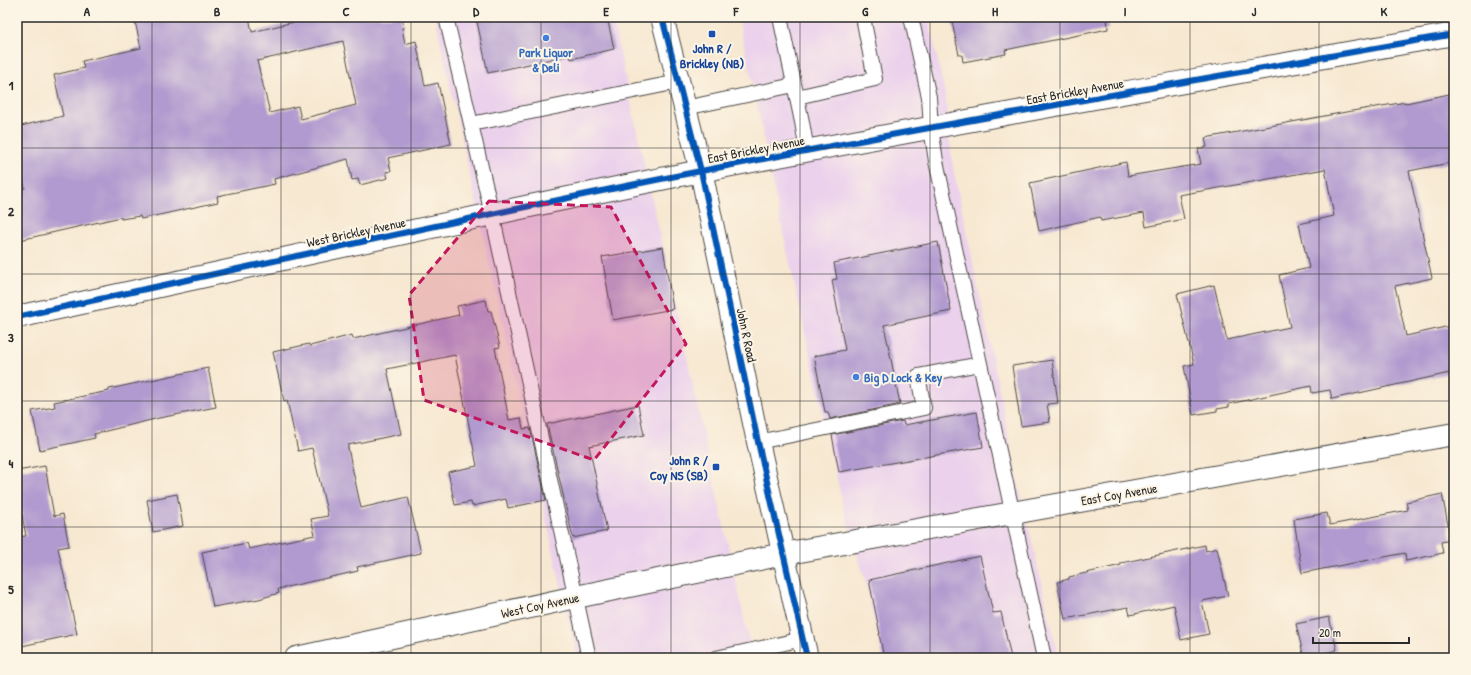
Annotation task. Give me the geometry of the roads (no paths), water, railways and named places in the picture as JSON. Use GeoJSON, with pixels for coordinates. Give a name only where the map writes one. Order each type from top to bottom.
{"type":"FeatureCollection","features":[{"type":"Feature","properties":{"kind":"street","name":"John R Road"},"geometry":{"type":"LineString","coordinates":[[662,17],[701,171],[758,442],[805,648]]}},
{"type":"Feature","properties":{"kind":"street","name":"East Brickley Avenue"},"geometry":{"type":"LineString","coordinates":[[701,171],[1454,34]]}},
{"type":"Feature","properties":{"kind":"street","name":"West Brickley Avenue"},"geometry":{"type":"LineString","coordinates":[[17,317],[492,214],[701,171]]}},
{"type":"Feature","properties":{"kind":"street","name":"East Coy Avenue"},"geometry":{"type":"LineString","coordinates":[[783,554],[1454,434]]}},
{"type":"Feature","properties":{"kind":"street","name":"West Coy Avenue"},"geometry":{"type":"LineString","coordinates":[[296,658],[783,554]]}},
{"type":"Feature","properties":{"kind":"lane"},"geometry":{"type":"LineString","coordinates":[[446,17],[492,214],[590,658]]}},
{"type":"Feature","properties":{"kind":"lane"},"geometry":{"type":"LineString","coordinates":[[780,17],[807,151]]}},
{"type":"Feature","properties":{"kind":"lane"},"geometry":{"type":"LineString","coordinates":[[685,108],[875,79],[863,17]]}},
{"type":"Feature","properties":{"kind":"lane"},"geometry":{"type":"LineString","coordinates":[[911,17],[929,97],[931,128],[936,161],[1044,658]]}},
{"type":"Feature","properties":{"kind":"lane"},"geometry":{"type":"LineString","coordinates":[[471,124],[678,82]]}},
{"type":"Feature","properties":{"kind":"lane"},"geometry":{"type":"LineString","coordinates":[[758,442],[924,408],[918,376],[980,364]]}},
{"type":"Feature","properties":{"kind":"lane"},"geometry":{"type":"LineString","coordinates":[[716,658],[805,648]]}},
{"type":"Feature","properties":{"kind":"place","name":"John R / Brickley (NB)"},"geometry":{"type":"Point","coordinates":[712,34]}},
{"type":"Feature","properties":{"kind":"place","name":"Park Liquor & Deli"},"geometry":{"type":"Point","coordinates":[546,38]}},
{"type":"Feature","properties":{"kind":"place","name":"Big D Lock & Key"},"geometry":{"type":"Point","coordinates":[856,377]}},
{"type":"Feature","properties":{"kind":"place","name":"John R / Coy NS (SB)"},"geometry":{"type":"Point","coordinates":[716,467]}}]}
